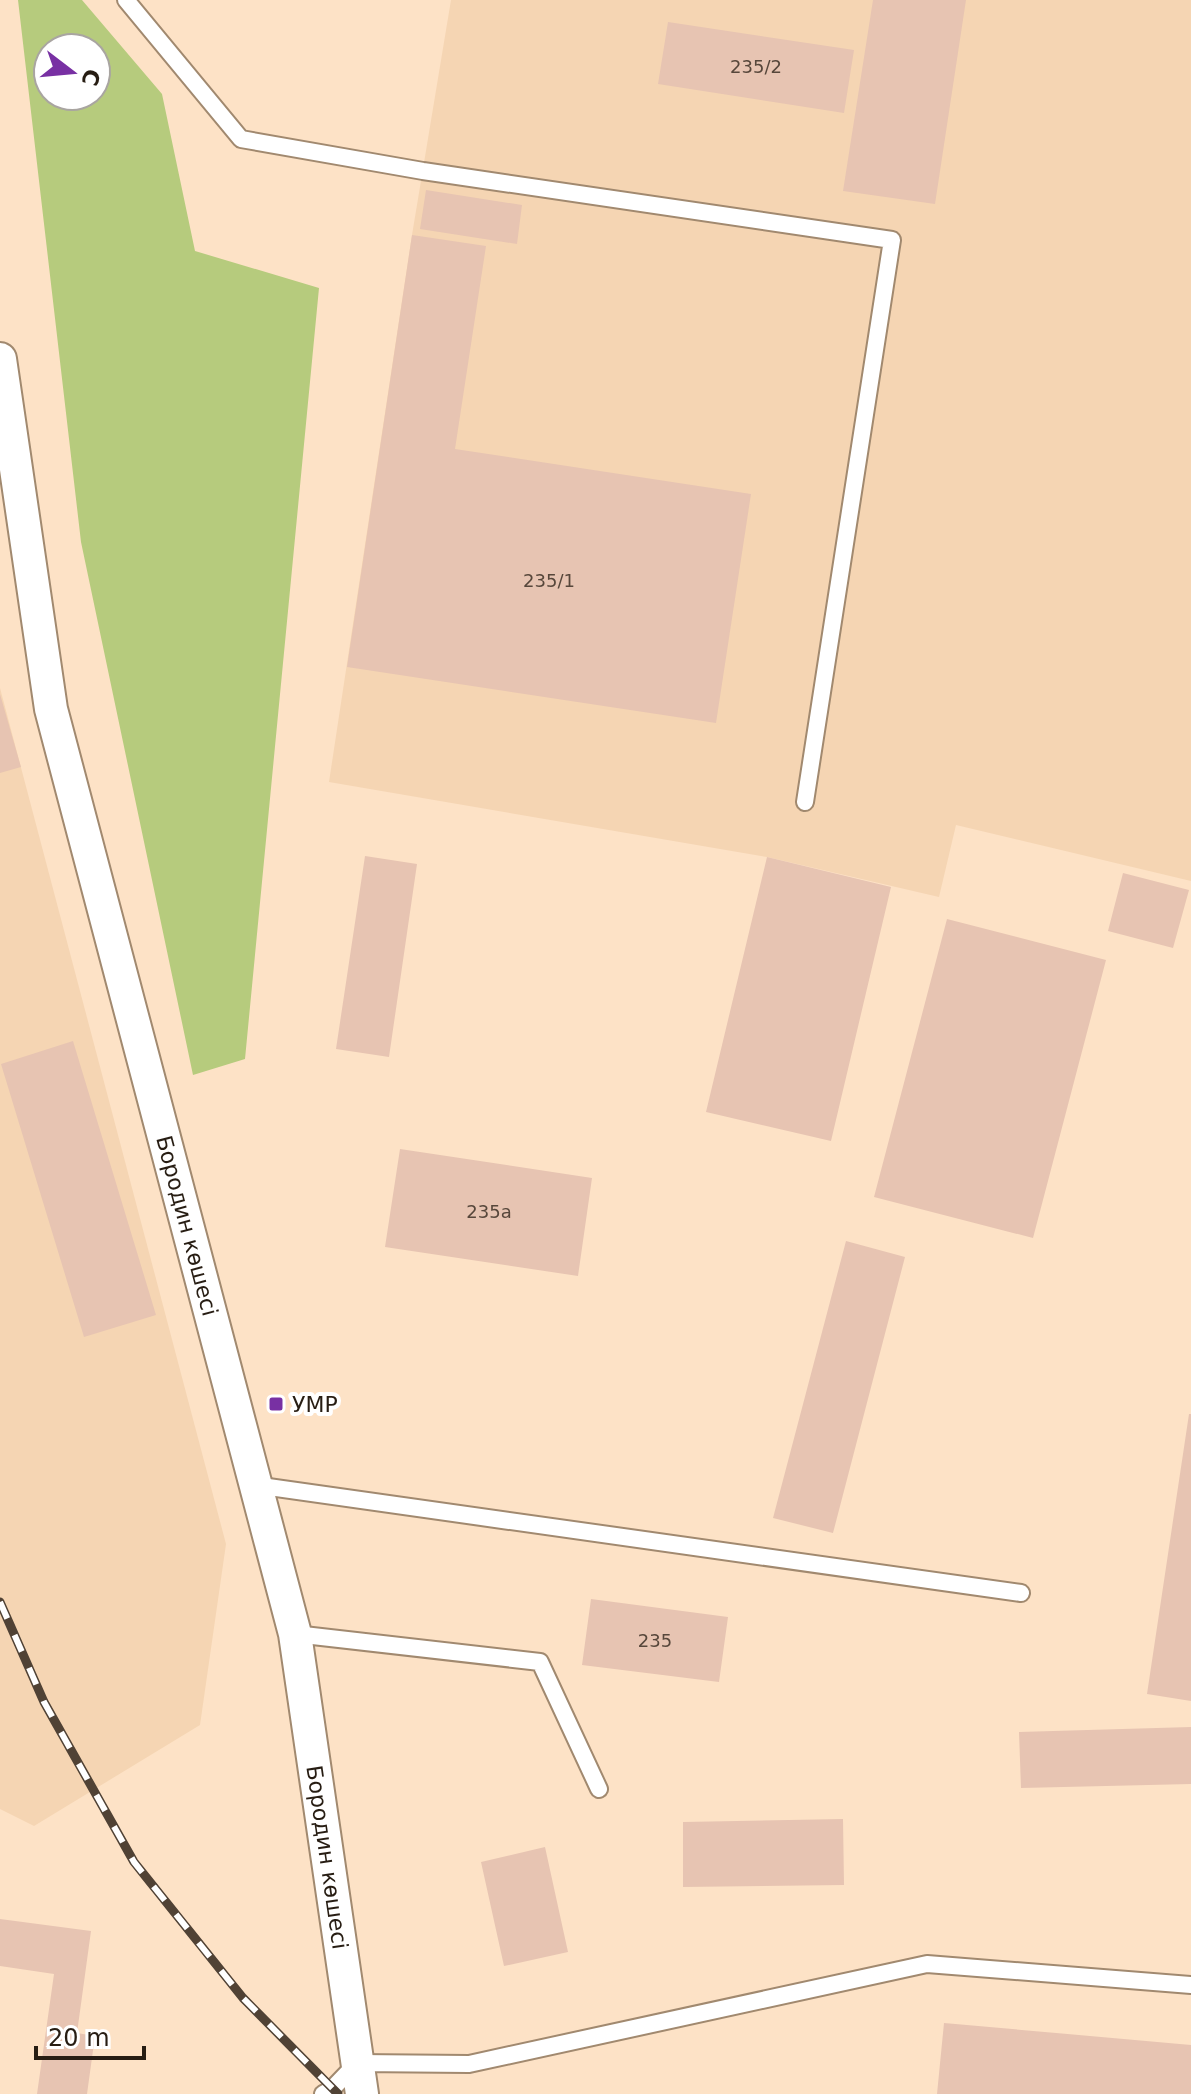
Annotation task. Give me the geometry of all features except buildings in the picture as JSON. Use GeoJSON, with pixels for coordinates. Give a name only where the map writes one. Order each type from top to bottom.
{"type":"FeatureCollection","features":[{"type":"Feature","properties":{"kind":"street","name":"Бородин көшесі"},"geometry":{"type":"LineString","coordinates":[[0,359],[51,709],[295,1634],[360,2078]]}},
{"type":"Feature","properties":{"kind":"lane"},"geometry":{"type":"LineString","coordinates":[[126,0],[241,139],[423,171],[892,240],[805,802]]}},
{"type":"Feature","properties":{"kind":"lane"},"geometry":{"type":"LineString","coordinates":[[254,1485],[1021,1593]]}},
{"type":"Feature","properties":{"kind":"lane"},"geometry":{"type":"LineString","coordinates":[[295,1634],[540,1662],[599,1789]]}},
{"type":"Feature","properties":{"kind":"lane"},"geometry":{"type":"LineString","coordinates":[[323,2094],[360,2078],[469,2064],[927,1964],[1191,1985]]}},
{"type":"Feature","properties":{"kind":"shaded area"},"geometry":{"type":"Polygon","coordinates":[[[451,0],[1191,0],[1191,881],[956,825],[939,897],[767,857],[329,782],[451,0]]]}},
{"type":"Feature","properties":{"kind":"shaded area"},"geometry":{"type":"Polygon","coordinates":[[[0,688],[226,1544],[200,1725],[34,1826],[0,1809],[0,688]]]}},
{"type":"Feature","properties":{"kind":"green space"},"geometry":{"type":"Polygon","coordinates":[[[18,0],[82,0],[109,32],[32,32],[32,112],[112,112],[112,35],[162,94],[195,251],[319,288],[245,1059],[193,1075],[81,542],[18,0]]]}},
{"type":"Feature","properties":{"kind":"railway"},"geometry":{"type":"LineString","coordinates":[[0,1602],[44,1702],[134,1862],[243,1998],[338,2094]]}},
{"type":"Feature","properties":{"kind":"place","name":"УМР"},"geometry":{"type":"Point","coordinates":[276,1404]}}]}
